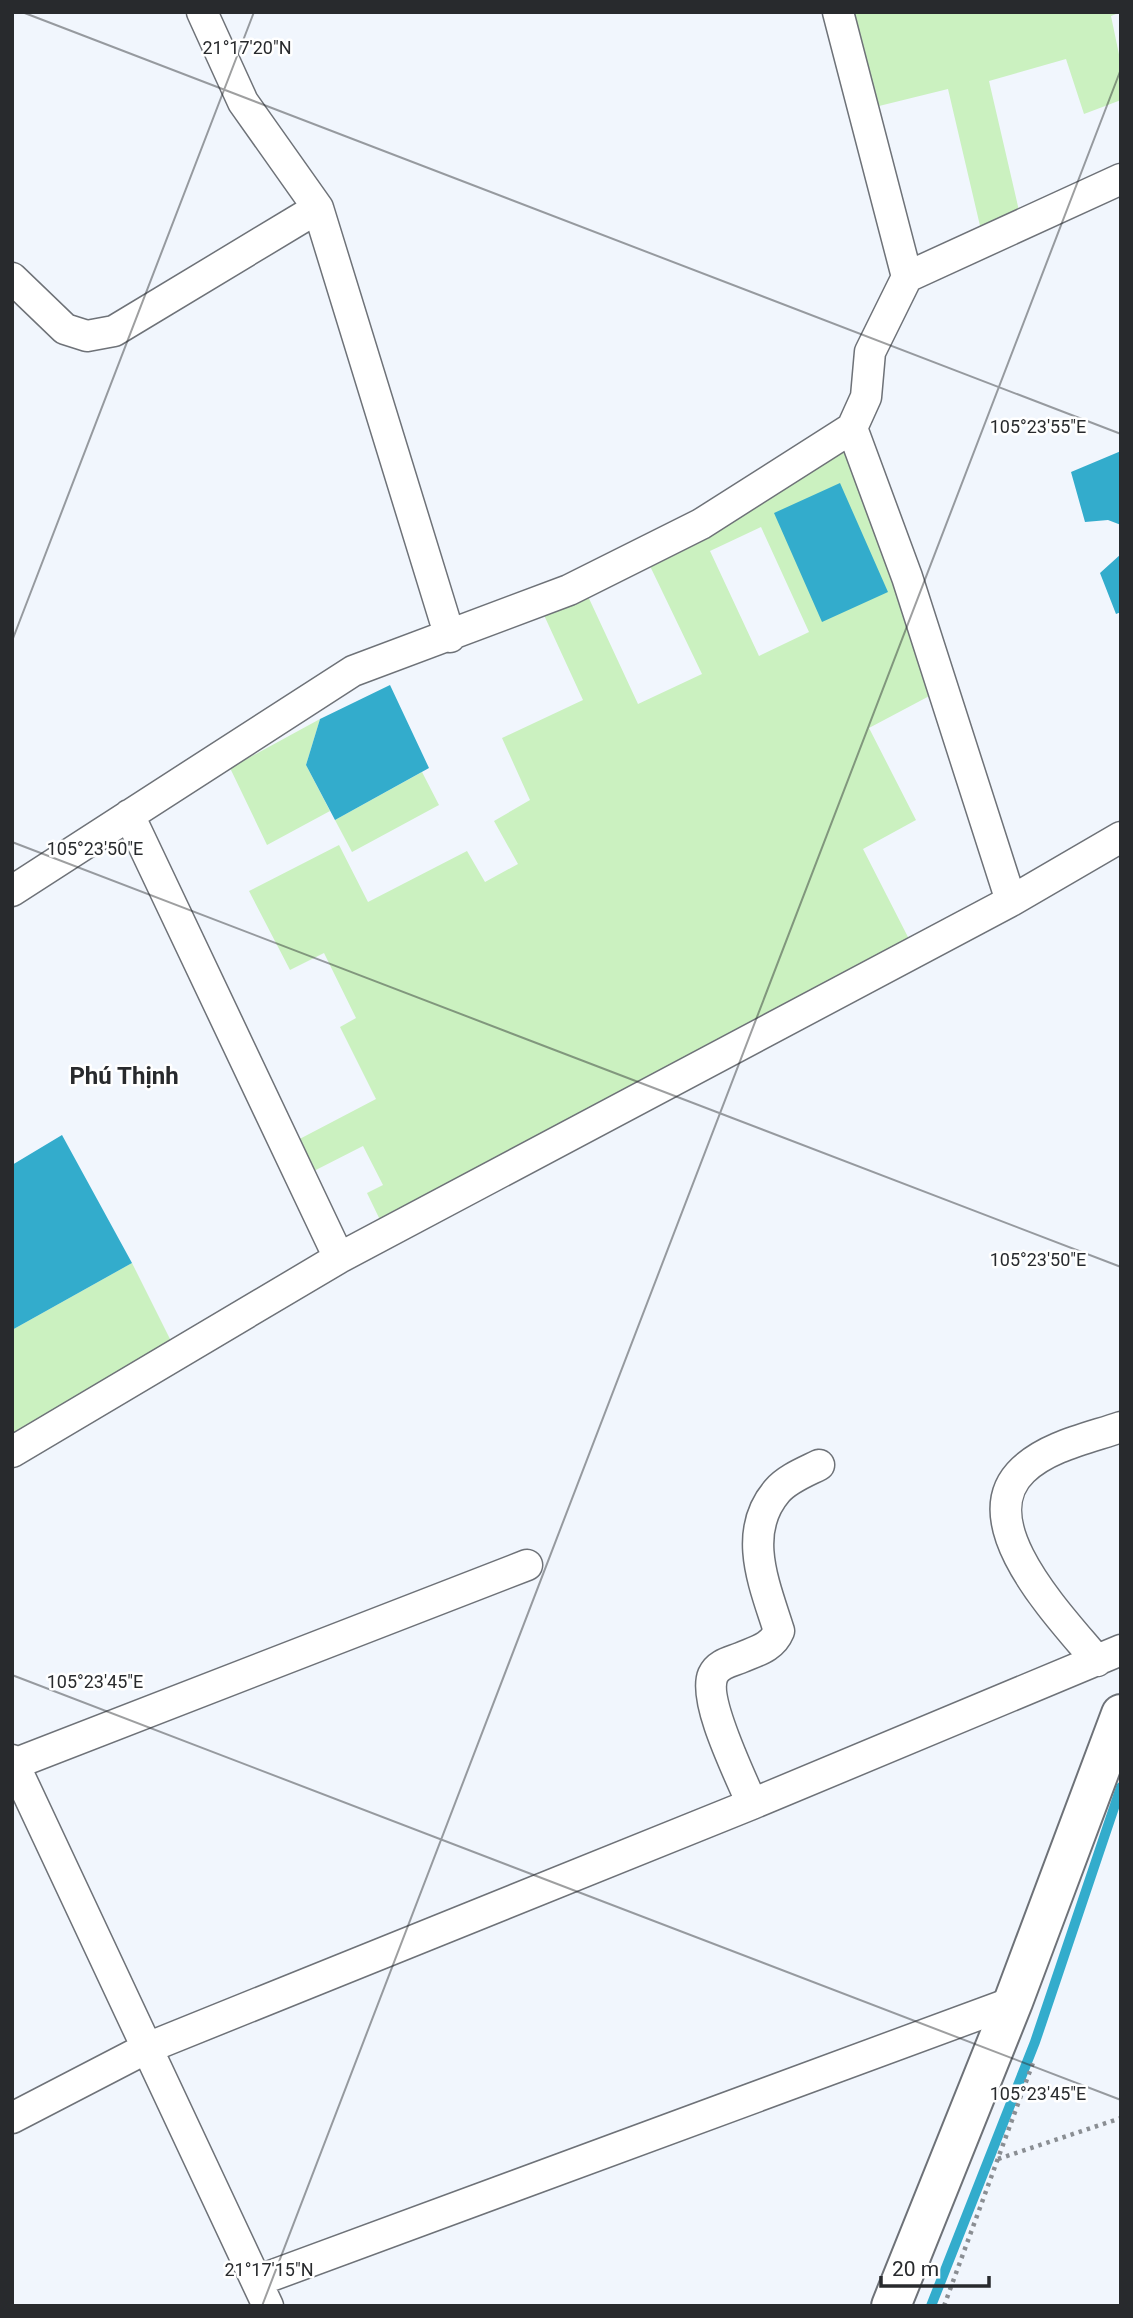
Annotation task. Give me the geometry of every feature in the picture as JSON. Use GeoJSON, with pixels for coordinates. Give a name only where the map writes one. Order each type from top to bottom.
{"type":"FeatureCollection","features":[{"type":"Feature","properties":{"kind":"main road"},"geometry":{"type":"LineString","coordinates":[[891,2306],[1013,2002],[1121,1714]]}},
{"type":"Feature","properties":{"kind":"street"},"geometry":{"type":"LineString","coordinates":[[202,12],[243,102],[318,208],[450,637]]}},
{"type":"Feature","properties":{"kind":"street"},"geometry":{"type":"LineString","coordinates":[[838,12],[907,277]]}},
{"type":"Feature","properties":{"kind":"street"},"geometry":{"type":"LineString","coordinates":[[12,891],[353,671],[450,637],[569,590],[701,524],[852,428],[866,397],[870,352],[907,277],[1121,179]]}},
{"type":"Feature","properties":{"kind":"street"},"geometry":{"type":"LineString","coordinates":[[12,278],[65,329],[87,336],[114,331],[318,208]]}},
{"type":"Feature","properties":{"kind":"street"},"geometry":{"type":"LineString","coordinates":[[852,428],[907,577],[1011,901]]}},
{"type":"Feature","properties":{"kind":"street"},"geometry":{"type":"LineString","coordinates":[[129,814],[339,1258]]}},
{"type":"Feature","properties":{"kind":"street"},"geometry":{"type":"LineString","coordinates":[[12,1452],[339,1258],[1011,901],[1121,837]]}},
{"type":"Feature","properties":{"kind":"street"},"geometry":{"type":"LineString","coordinates":[[12,2118],[147,2048],[752,1804],[1109,1656],[1052,1606],[1016,1551],[1004,1516],[1006,1495],[1022,1470],[1046,1454],[1121,1427]]}},
{"type":"Feature","properties":{"kind":"street"},"geometry":{"type":"LineString","coordinates":[[752,1804],[712,1702],[713,1675],[720,1666],[768,1647],[775,1640],[779,1631],[756,1559],[757,1542],[767,1509],[777,1491],[819,1465]]}},
{"type":"Feature","properties":{"kind":"street"},"geometry":{"type":"LineString","coordinates":[[527,1565],[13,1762],[262,2293],[1013,2002]]}},
{"type":"Feature","properties":{"kind":"path"},"geometry":{"type":"LineString","coordinates":[[944,2306],[1035,2056]]}},
{"type":"Feature","properties":{"kind":"path"},"geometry":{"type":"LineString","coordinates":[[997,2159],[1121,2118]]}},
{"type":"Feature","properties":{"kind":"green space"},"geometry":{"type":"Polygon","coordinates":[[[852,12],[1121,12],[1111,16],[1121,64],[1121,100],[1084,114],[1066,59],[989,81],[1020,215],[981,230],[948,89],[875,107],[852,12]]]}},
{"type":"Feature","properties":{"kind":"green space"},"geometry":{"type":"Polygon","coordinates":[[[851,446],[935,693],[869,728],[916,820],[863,849],[910,941],[382,1224],[367,1193],[383,1185],[363,1146],[306,1175],[290,1144],[376,1099],[340,1027],[356,1018],[324,953],[290,970],[249,891],[339,845],[368,902],[467,851],[485,882],[518,864],[494,821],[530,800],[502,738],[583,700],[543,613],[586,592],[638,704],[702,674],[649,564],[851,446]],[[761,527],[710,551],[759,656],[809,632],[761,527]]]}},
{"type":"Feature","properties":{"kind":"green space"},"geometry":{"type":"Polygon","coordinates":[[[320,719],[306,765],[330,811],[267,845],[230,768],[320,719]]]}},
{"type":"Feature","properties":{"kind":"green space"},"geometry":{"type":"Polygon","coordinates":[[[422,772],[439,805],[352,852],[335,820],[422,772]]]}},
{"type":"Feature","properties":{"kind":"green space"},"geometry":{"type":"Polygon","coordinates":[[[132,1263],[175,1349],[12,1436],[12,1330],[132,1263]]]}},
{"type":"Feature","properties":{"kind":"water"},"geometry":{"type":"Polygon","coordinates":[[[1121,451],[1121,525],[1108,520],[1085,522],[1071,472],[1121,451]]]}},
{"type":"Feature","properties":{"kind":"water"},"geometry":{"type":"Polygon","coordinates":[[[840,483],[888,592],[822,622],[774,513],[840,483]]]}},
{"type":"Feature","properties":{"kind":"water"},"geometry":{"type":"Polygon","coordinates":[[[1121,554],[1121,612],[1116,614],[1100,573],[1121,554]]]}},
{"type":"Feature","properties":{"kind":"water"},"geometry":{"type":"Polygon","coordinates":[[[390,685],[429,768],[335,820],[306,765],[320,719],[390,685]]]}},
{"type":"Feature","properties":{"kind":"water"},"geometry":{"type":"Polygon","coordinates":[[[62,1135],[132,1263],[12,1330],[12,1165],[62,1135]]]}},
{"type":"Feature","properties":{"kind":"waterway"},"geometry":{"type":"LineString","coordinates":[[931,2306],[1035,2042],[1121,1787]]}},
{"type":"Feature","properties":{"kind":"district","name":"Phú Thịnh"},"geometry":{"type":"Point","coordinates":[124,1076]}}]}
